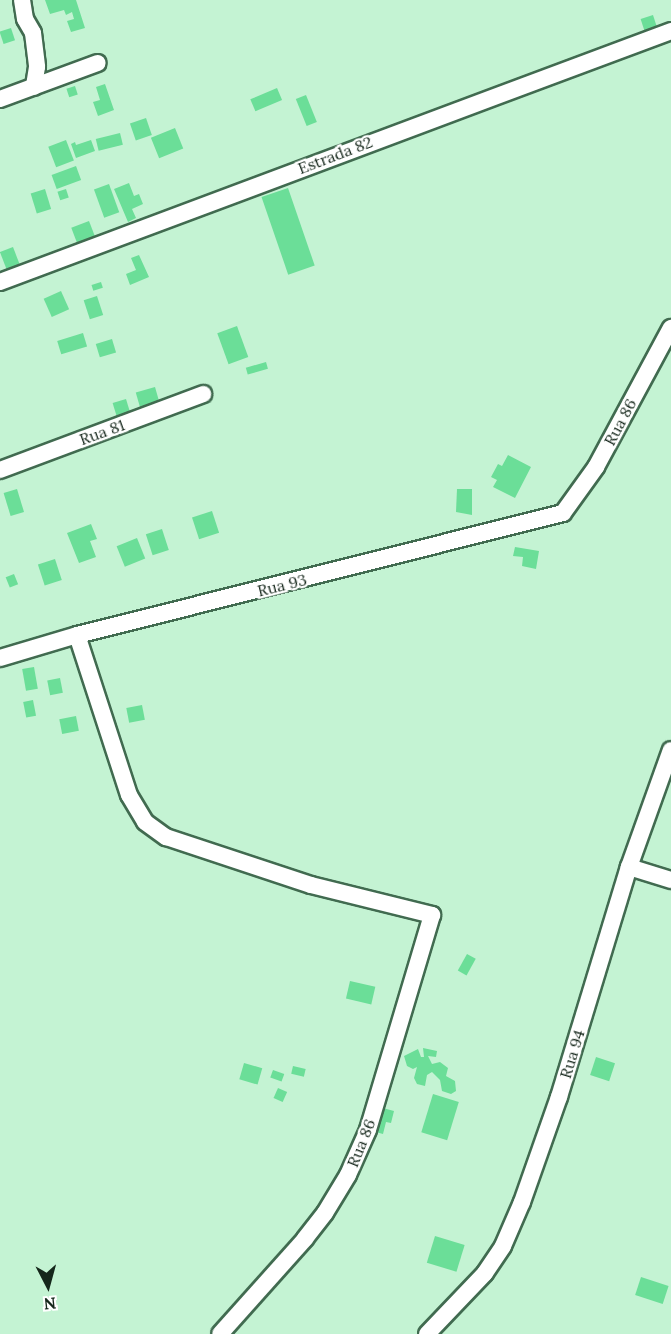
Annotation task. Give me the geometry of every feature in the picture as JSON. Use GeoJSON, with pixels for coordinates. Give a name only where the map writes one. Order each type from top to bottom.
{"type":"FeatureCollection","features":[{"type":"Feature","properties":{"kind":"street"},"geometry":{"type":"LineString","coordinates":[[22,0],[25,19],[33,33],[37,67],[34,87]]}},
{"type":"Feature","properties":{"kind":"street","name":"Estrada 82"},"geometry":{"type":"LineString","coordinates":[[0,282],[671,31]]}},
{"type":"Feature","properties":{"kind":"street"},"geometry":{"type":"LineString","coordinates":[[0,99],[98,63]]}},
{"type":"Feature","properties":{"kind":"street","name":"Rua 86"},"geometry":{"type":"LineString","coordinates":[[563,513],[596,466],[671,328]]}},
{"type":"Feature","properties":{"kind":"street","name":"Rua 81"},"geometry":{"type":"LineString","coordinates":[[0,470],[203,394]]}},
{"type":"Feature","properties":{"kind":"street","name":"Rua 93"},"geometry":{"type":"LineString","coordinates":[[0,658],[77,636],[563,513]]}},
{"type":"Feature","properties":{"kind":"street","name":"Rua 86"},"geometry":{"type":"LineString","coordinates":[[77,636],[129,795],[145,822],[166,837],[311,885],[432,915],[368,1130],[348,1175],[325,1213],[305,1239],[220,1334]]}},
{"type":"Feature","properties":{"kind":"street","name":"Rua 94"},"geometry":{"type":"LineString","coordinates":[[427,1334],[484,1273],[502,1246],[522,1202],[559,1097],[629,867],[671,750]]}},
{"type":"Feature","properties":{"kind":"street"},"geometry":{"type":"LineString","coordinates":[[629,867],[671,880]]}},
{"type":"Feature","properties":{"kind":"building"},"geometry":{"type":"Polygon","coordinates":[[[45,0],[76,0],[85,28],[71,32],[67,21],[74,19],[72,12],[66,15],[64,10],[50,14],[45,0]]]}},
{"type":"Feature","properties":{"kind":"building"},"geometry":{"type":"Polygon","coordinates":[[[653,15],[658,30],[646,34],[641,19],[653,15]]]}},
{"type":"Feature","properties":{"kind":"building"},"geometry":{"type":"Polygon","coordinates":[[[11,28],[15,40],[4,44],[0,32],[11,28]]]}},
{"type":"Feature","properties":{"kind":"building"},"geometry":{"type":"Polygon","coordinates":[[[105,84],[114,110],[98,116],[93,102],[100,100],[96,87],[105,84]]]}},
{"type":"Feature","properties":{"kind":"building"},"geometry":{"type":"Polygon","coordinates":[[[75,86],[78,95],[69,97],[66,89],[75,86]]]}},
{"type":"Feature","properties":{"kind":"building"},"geometry":{"type":"Polygon","coordinates":[[[277,88],[282,100],[255,111],[250,99],[277,88]]]}},
{"type":"Feature","properties":{"kind":"building"},"geometry":{"type":"Polygon","coordinates":[[[306,95],[317,122],[307,126],[296,99],[306,95]]]}},
{"type":"Feature","properties":{"kind":"building"},"geometry":{"type":"Polygon","coordinates":[[[146,118],[152,135],[136,141],[130,124],[146,118]]]}},
{"type":"Feature","properties":{"kind":"building"},"geometry":{"type":"Polygon","coordinates":[[[175,128],[183,148],[159,158],[151,138],[175,128]]]}},
{"type":"Feature","properties":{"kind":"building"},"geometry":{"type":"Polygon","coordinates":[[[120,133],[123,145],[99,151],[96,139],[120,133]]]}},
{"type":"Feature","properties":{"kind":"building"},"geometry":{"type":"Polygon","coordinates":[[[66,140],[74,161],[56,167],[48,147],[66,140]]]}},
{"type":"Feature","properties":{"kind":"building"},"geometry":{"type":"Polygon","coordinates":[[[91,140],[95,151],[76,158],[71,144],[75,142],[76,145],[91,140]]]}},
{"type":"Feature","properties":{"kind":"building"},"geometry":{"type":"Polygon","coordinates":[[[76,166],[81,180],[57,189],[52,175],[76,166]]]}},
{"type":"Feature","properties":{"kind":"building"},"geometry":{"type":"Polygon","coordinates":[[[129,183],[134,196],[139,194],[143,204],[132,209],[136,218],[128,222],[114,189],[129,183]]]}},
{"type":"Feature","properties":{"kind":"building"},"geometry":{"type":"Polygon","coordinates":[[[109,184],[119,212],[104,218],[94,189],[109,184]]]}},
{"type":"Feature","properties":{"kind":"building"},"geometry":{"type":"Polygon","coordinates":[[[288,188],[315,266],[288,275],[262,197],[288,188]]]}},
{"type":"Feature","properties":{"kind":"building"},"geometry":{"type":"Polygon","coordinates":[[[45,189],[51,209],[37,213],[31,193],[45,189]]]}},
{"type":"Feature","properties":{"kind":"building"},"geometry":{"type":"Polygon","coordinates":[[[66,189],[69,198],[60,200],[57,192],[66,189]]]}},
{"type":"Feature","properties":{"kind":"building"},"geometry":{"type":"Polygon","coordinates":[[[89,221],[95,237],[77,244],[71,228],[89,221]]]}},
{"type":"Feature","properties":{"kind":"building"},"geometry":{"type":"Polygon","coordinates":[[[13,247],[20,265],[7,270],[0,252],[13,247]]]}},
{"type":"Feature","properties":{"kind":"building"},"geometry":{"type":"Polygon","coordinates":[[[139,255],[149,277],[130,285],[126,274],[136,270],[131,258],[139,255]]]}},
{"type":"Feature","properties":{"kind":"building"},"geometry":{"type":"Polygon","coordinates":[[[101,282],[103,288],[93,291],[91,285],[101,282]]]}},
{"type":"Feature","properties":{"kind":"building"},"geometry":{"type":"Polygon","coordinates":[[[61,291],[69,309],[52,317],[44,299],[61,291]]]}},
{"type":"Feature","properties":{"kind":"building"},"geometry":{"type":"Polygon","coordinates":[[[97,296],[103,315],[90,319],[84,300],[97,296]]]}},
{"type":"Feature","properties":{"kind":"building"},"geometry":{"type":"Polygon","coordinates":[[[237,326],[248,357],[229,364],[217,333],[237,326]]]}},
{"type":"Feature","properties":{"kind":"building"},"geometry":{"type":"Polygon","coordinates":[[[83,333],[87,346],[61,354],[57,341],[83,333]]]}},
{"type":"Feature","properties":{"kind":"building"},"geometry":{"type":"Polygon","coordinates":[[[112,339],[116,352],[100,357],[96,344],[112,339]]]}},
{"type":"Feature","properties":{"kind":"building"},"geometry":{"type":"Polygon","coordinates":[[[266,362],[268,369],[248,375],[246,368],[266,362]]]}},
{"type":"Feature","properties":{"kind":"building"},"geometry":{"type":"Polygon","coordinates":[[[155,387],[160,405],[141,411],[136,393],[155,387]]]}},
{"type":"Feature","properties":{"kind":"building"},"geometry":{"type":"Polygon","coordinates":[[[126,399],[131,415],[118,419],[113,403],[126,399]]]}},
{"type":"Feature","properties":{"kind":"building"},"geometry":{"type":"Polygon","coordinates":[[[508,455],[531,467],[515,498],[493,487],[497,480],[491,477],[498,464],[502,466],[508,455]]]}},
{"type":"Feature","properties":{"kind":"building"},"geometry":{"type":"Polygon","coordinates":[[[17,489],[24,512],[11,516],[4,493],[17,489]]]}},
{"type":"Feature","properties":{"kind":"building"},"geometry":{"type":"Polygon","coordinates":[[[457,489],[472,489],[472,515],[456,512],[457,489]]]}},
{"type":"Feature","properties":{"kind":"building"},"geometry":{"type":"Polygon","coordinates":[[[212,511],[219,533],[199,539],[192,517],[212,511]]]}},
{"type":"Feature","properties":{"kind":"building"},"geometry":{"type":"Polygon","coordinates":[[[91,524],[97,539],[90,541],[96,557],[79,563],[67,533],[91,524]]]}},
{"type":"Feature","properties":{"kind":"building"},"geometry":{"type":"Polygon","coordinates":[[[162,529],[169,550],[153,555],[146,534],[162,529]]]}},
{"type":"Feature","properties":{"kind":"building"},"geometry":{"type":"Polygon","coordinates":[[[137,538],[145,558],[125,567],[117,546],[137,538]]]}},
{"type":"Feature","properties":{"kind":"building"},"geometry":{"type":"Polygon","coordinates":[[[515,547],[539,551],[536,569],[522,566],[523,557],[513,556],[515,547]]]}},
{"type":"Feature","properties":{"kind":"building"},"geometry":{"type":"Polygon","coordinates":[[[55,559],[62,580],[45,585],[38,565],[55,559]]]}},
{"type":"Feature","properties":{"kind":"building"},"geometry":{"type":"Polygon","coordinates":[[[14,574],[18,584],[10,588],[6,577],[14,574]]]}},
{"type":"Feature","properties":{"kind":"building"},"geometry":{"type":"Polygon","coordinates":[[[34,667],[38,689],[26,691],[22,669],[34,667]]]}},
{"type":"Feature","properties":{"kind":"building"},"geometry":{"type":"Polygon","coordinates":[[[60,678],[63,693],[50,695],[47,680],[60,678]]]}},
{"type":"Feature","properties":{"kind":"building"},"geometry":{"type":"Polygon","coordinates":[[[33,700],[36,716],[26,718],[23,702],[33,700]]]}},
{"type":"Feature","properties":{"kind":"building"},"geometry":{"type":"Polygon","coordinates":[[[142,705],[145,720],[129,723],[126,708],[142,705]]]}},
{"type":"Feature","properties":{"kind":"building"},"geometry":{"type":"Polygon","coordinates":[[[76,716],[79,731],[62,734],[59,719],[76,716]]]}},
{"type":"Feature","properties":{"kind":"building"},"geometry":{"type":"Polygon","coordinates":[[[467,954],[476,959],[467,975],[458,971],[467,954]]]}},
{"type":"Feature","properties":{"kind":"building"},"geometry":{"type":"Polygon","coordinates":[[[350,981],[375,987],[371,1004],[346,999],[350,981]]]}},
{"type":"Feature","properties":{"kind":"building"},"geometry":{"type":"Polygon","coordinates":[[[423,1048],[437,1051],[436,1057],[428,1056],[432,1064],[440,1062],[448,1068],[446,1076],[455,1081],[456,1091],[451,1094],[442,1091],[440,1080],[432,1072],[427,1075],[425,1086],[417,1084],[414,1078],[417,1067],[413,1069],[407,1066],[404,1056],[418,1049],[421,1057],[424,1057],[423,1048]]]}},
{"type":"Feature","properties":{"kind":"building"},"geometry":{"type":"Polygon","coordinates":[[[596,1057],[615,1063],[609,1081],[590,1075],[596,1057]]]}},
{"type":"Feature","properties":{"kind":"building"},"geometry":{"type":"Polygon","coordinates":[[[244,1063],[262,1068],[258,1085],[239,1079],[244,1063]]]}},
{"type":"Feature","properties":{"kind":"building"},"geometry":{"type":"Polygon","coordinates":[[[293,1066],[306,1069],[304,1077],[291,1074],[293,1066]]]}},
{"type":"Feature","properties":{"kind":"building"},"geometry":{"type":"Polygon","coordinates":[[[273,1070],[284,1074],[282,1082],[270,1078],[273,1070]]]}},
{"type":"Feature","properties":{"kind":"building"},"geometry":{"type":"Polygon","coordinates":[[[278,1088],[287,1092],[283,1102],[274,1098],[278,1088]]]}},
{"type":"Feature","properties":{"kind":"building"},"geometry":{"type":"Polygon","coordinates":[[[433,1094],[459,1102],[447,1140],[421,1132],[433,1094]]]}},
{"type":"Feature","properties":{"kind":"building"},"geometry":{"type":"Polygon","coordinates":[[[379,1107],[394,1111],[391,1123],[386,1122],[383,1134],[372,1131],[379,1107]]]}},
{"type":"Feature","properties":{"kind":"building"},"geometry":{"type":"Polygon","coordinates":[[[435,1236],[465,1245],[456,1272],[427,1263],[435,1236]]]}},
{"type":"Feature","properties":{"kind":"building"},"geometry":{"type":"Polygon","coordinates":[[[641,1277],[669,1286],[663,1304],[635,1295],[641,1277]]]}}]}
